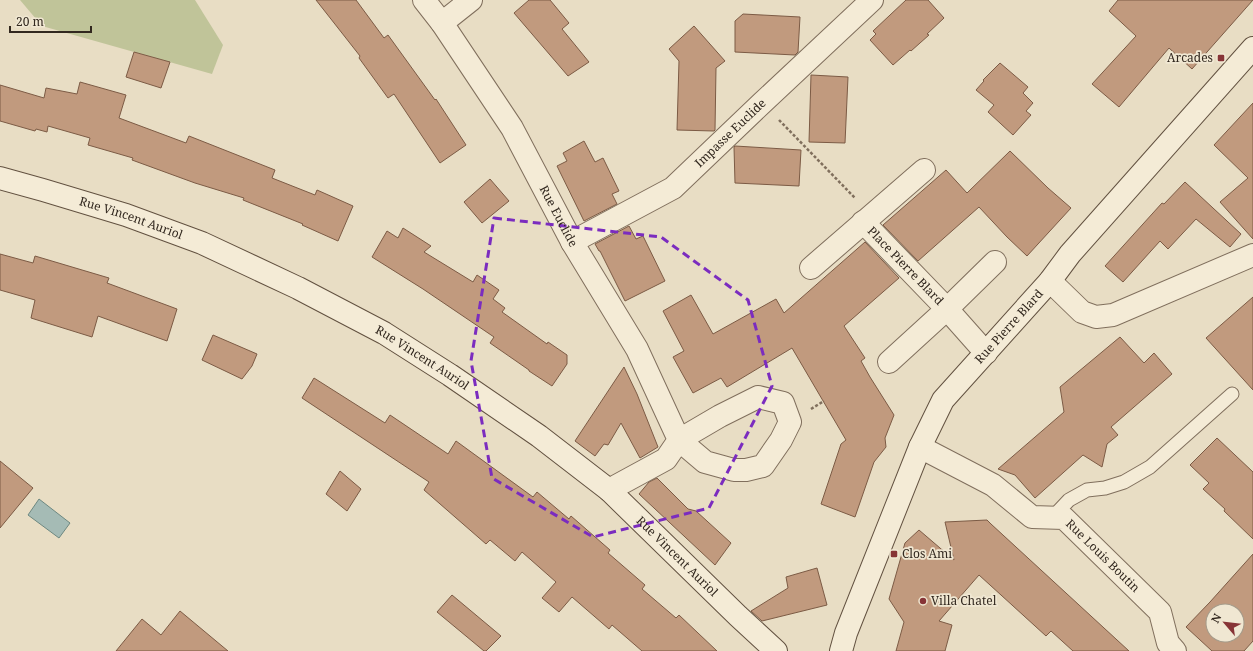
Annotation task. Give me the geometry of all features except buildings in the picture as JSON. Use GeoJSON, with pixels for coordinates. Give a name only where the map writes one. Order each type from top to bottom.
{"type":"FeatureCollection","features":[{"type":"Feature","properties":{"kind":"street","name":"Rue Euclide"},"geometry":{"type":"LineString","coordinates":[[424,0],[442,23],[512,128],[572,242],[637,349],[679,440],[705,462],[734,470],[746,470],[763,466],[781,440],[790,422],[783,403],[758,397],[720,416],[679,440],[666,459],[609,490]]}},
{"type":"Feature","properties":{"kind":"street"},"geometry":{"type":"LineString","coordinates":[[442,23],[471,0]]}},
{"type":"Feature","properties":{"kind":"street","name":"Impasse Euclide"},"geometry":{"type":"LineString","coordinates":[[572,242],[672,188],[872,0]]}},
{"type":"Feature","properties":{"kind":"street","name":"Rue Pierre Blard"},"geometry":{"type":"LineString","coordinates":[[841,651],[846,633],[920,447],[943,400],[1050,281],[1070,254],[1253,48]]}},
{"type":"Feature","properties":{"kind":"street","name":"Place Pierre Blard"},"geometry":{"type":"LineString","coordinates":[[811,268],[924,170]]}},
{"type":"Feature","properties":{"kind":"street","name":"Rue Vincent Auriol"},"geometry":{"type":"LineString","coordinates":[[0,178],[126,215],[202,243],[298,288],[384,334],[450,375],[539,436],[609,490],[776,651]]}},
{"type":"Feature","properties":{"kind":"street","name":"Place Pierre Blard"},"geometry":{"type":"LineString","coordinates":[[863,222],[986,353]]}},
{"type":"Feature","properties":{"kind":"street"},"geometry":{"type":"LineString","coordinates":[[1050,281],[1082,312],[1096,317],[1113,315],[1253,255]]}},
{"type":"Feature","properties":{"kind":"street","name":"Place Pierre Blard"},"geometry":{"type":"LineString","coordinates":[[888,362],[947,310],[995,262]]}},
{"type":"Feature","properties":{"kind":"street","name":"Rue Louis Boutin"},"geometry":{"type":"LineString","coordinates":[[920,447],[993,485],[1032,517],[1064,518],[1160,612],[1168,643],[1176,651]]}},
{"type":"Feature","properties":{"kind":"lane"},"geometry":{"type":"LineString","coordinates":[[1052,518],[1069,500],[1087,490],[1104,488],[1124,482],[1150,467],[1232,394]]}},
{"type":"Feature","properties":{"kind":"path"},"geometry":{"type":"LineString","coordinates":[[762,103],[864,206],[863,222]]}},
{"type":"Feature","properties":{"kind":"highlighted area"},"geometry":{"type":"Polygon","coordinates":[[[494,218],[661,237],[748,300],[772,386],[709,508],[593,537],[492,478],[471,361],[494,218]]]}},
{"type":"Feature","properties":{"kind":"green space"},"geometry":{"type":"Polygon","coordinates":[[[20,0],[195,0],[223,45],[212,74],[42,26],[20,0]]]}},
{"type":"Feature","properties":{"kind":"water"},"geometry":{"type":"Polygon","coordinates":[[[39,499],[70,523],[59,538],[28,515],[39,499]]]}},
{"type":"Feature","properties":{"kind":"place","name":"Arcades"},"geometry":{"type":"Point","coordinates":[1221,58]}},
{"type":"Feature","properties":{"kind":"place","name":"Clos Ami"},"geometry":{"type":"Point","coordinates":[894,554]}},
{"type":"Feature","properties":{"kind":"place","name":"Villa Chatel"},"geometry":{"type":"Point","coordinates":[923,601]}}]}
